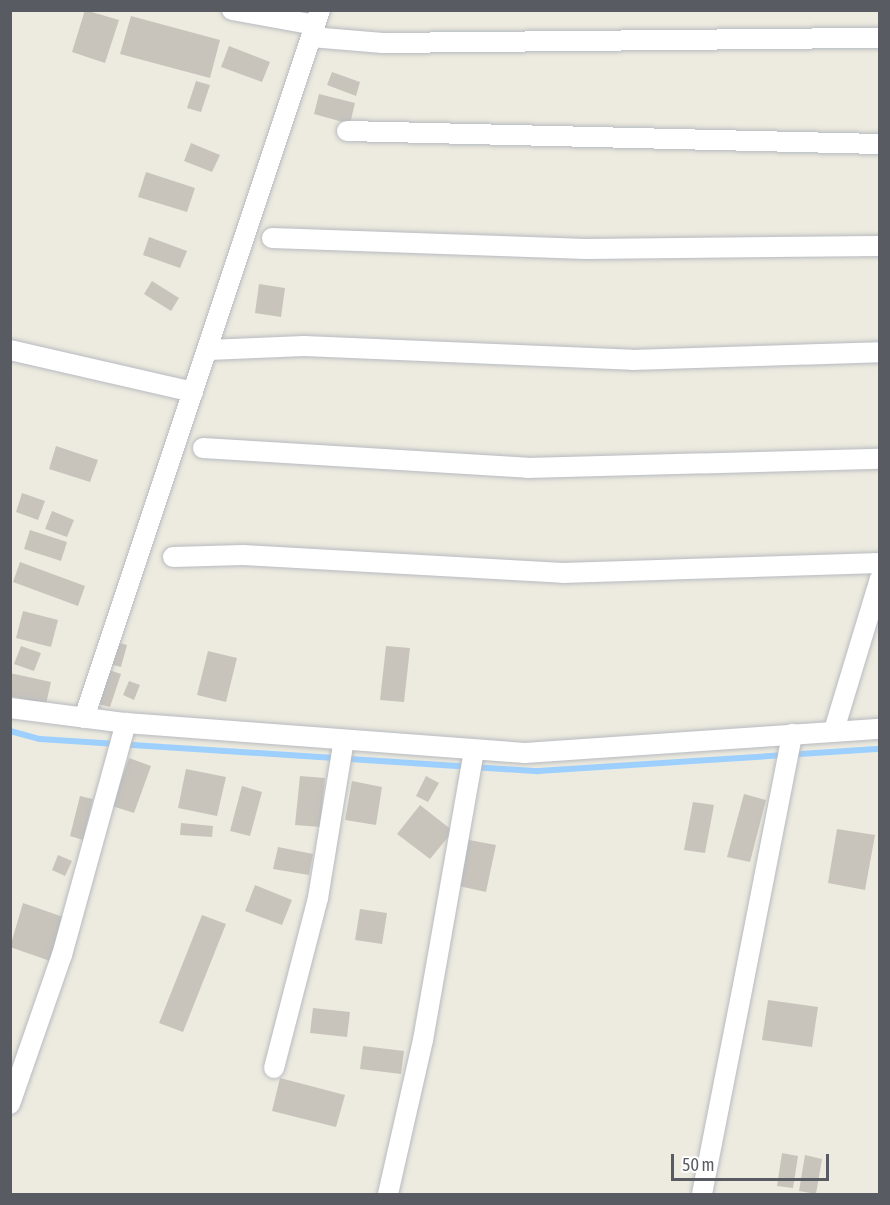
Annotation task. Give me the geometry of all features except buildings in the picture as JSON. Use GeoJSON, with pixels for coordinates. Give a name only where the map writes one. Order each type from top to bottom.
{"type":"FeatureCollection","features":[{"type":"Feature","properties":{"kind":"street"},"geometry":{"type":"LineString","coordinates":[[232,10],[315,24],[382,43],[688,36],[879,38]]}},
{"type":"Feature","properties":{"kind":"street"},"geometry":{"type":"LineString","coordinates":[[84,718],[315,24]]}},
{"type":"Feature","properties":{"kind":"street"},"geometry":{"type":"LineString","coordinates":[[347,131],[879,144]]}},
{"type":"Feature","properties":{"kind":"street"},"geometry":{"type":"LineString","coordinates":[[272,238],[586,249],[879,246]]}},
{"type":"Feature","properties":{"kind":"street"},"geometry":{"type":"LineString","coordinates":[[208,350],[304,346],[632,360],[879,352]]}},
{"type":"Feature","properties":{"kind":"street"},"geometry":{"type":"LineString","coordinates":[[10,350],[194,392]]}},
{"type":"Feature","properties":{"kind":"street"},"geometry":{"type":"LineString","coordinates":[[203,448],[527,468],[879,459]]}},
{"type":"Feature","properties":{"kind":"street"},"geometry":{"type":"LineString","coordinates":[[173,557],[243,555],[562,573],[879,563]]}},
{"type":"Feature","properties":{"kind":"street"},"geometry":{"type":"LineString","coordinates":[[834,730],[879,579]]}},
{"type":"Feature","properties":{"kind":"street"},"geometry":{"type":"LineString","coordinates":[[10,708],[126,723],[474,750],[636,750],[834,730],[879,729]]}},
{"type":"Feature","properties":{"kind":"street"},"geometry":{"type":"LineString","coordinates":[[10,1104],[62,955],[126,723]]}},
{"type":"Feature","properties":{"kind":"street"},"geometry":{"type":"LineString","coordinates":[[702,1194],[792,734]]}},
{"type":"Feature","properties":{"kind":"street"},"geometry":{"type":"LineString","coordinates":[[274,1068],[318,898],[344,740]]}},
{"type":"Feature","properties":{"kind":"street"},"geometry":{"type":"LineString","coordinates":[[388,1194],[423,1040],[474,750]]}},
{"type":"Feature","properties":{"kind":"waterway"},"geometry":{"type":"LineString","coordinates":[[10,731],[40,739],[538,771],[880,749]]}}]}
